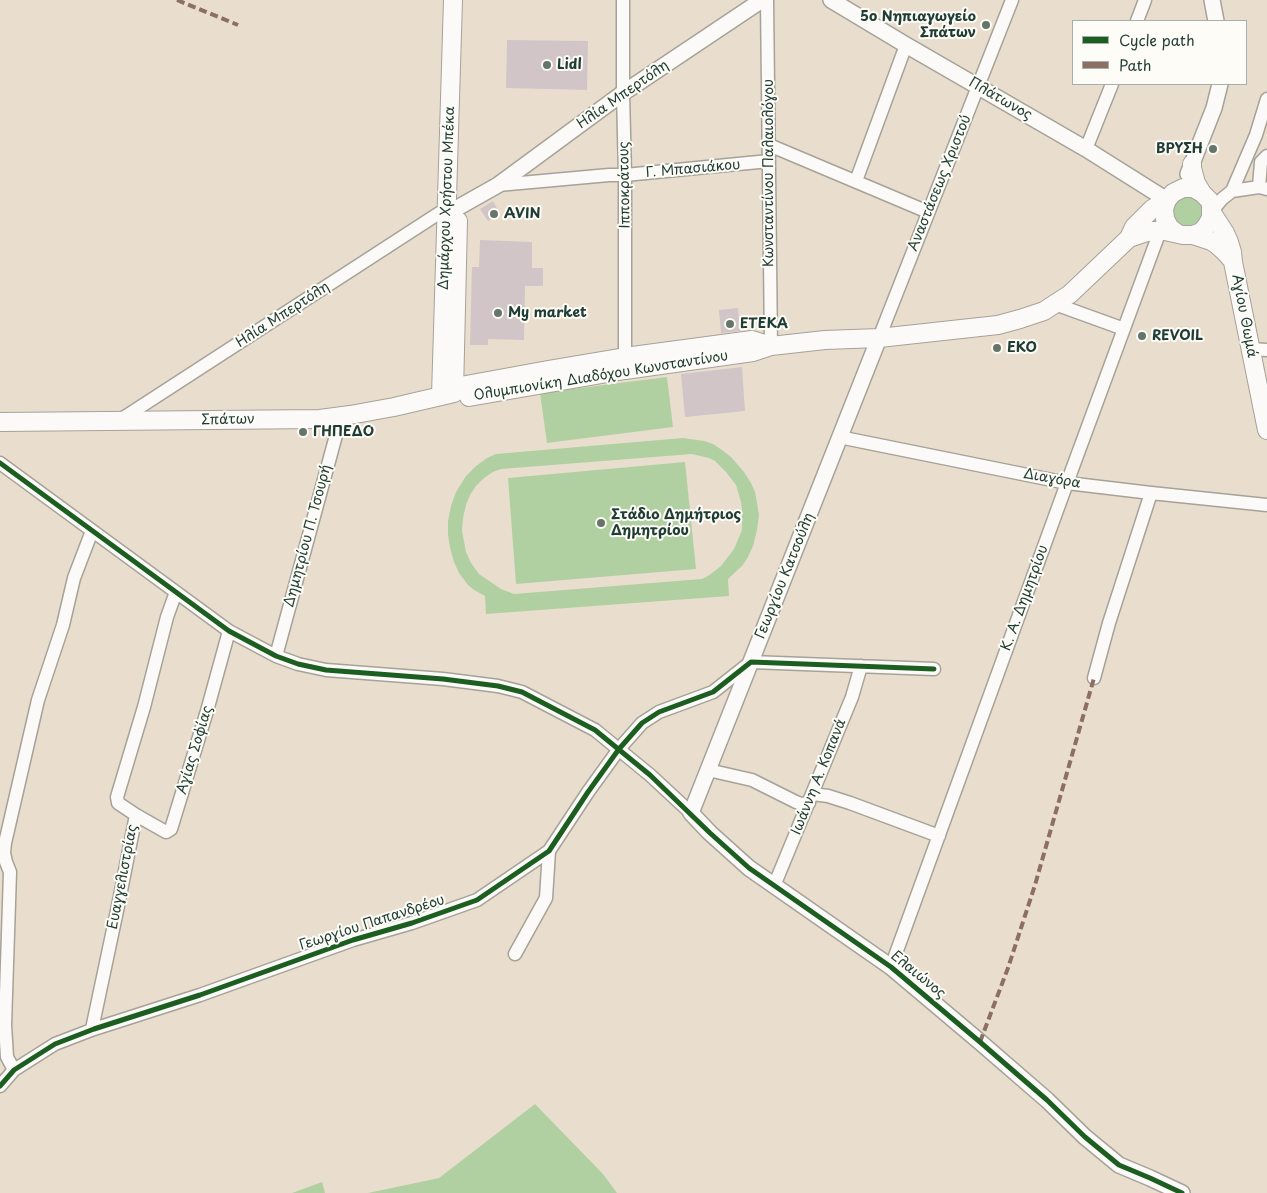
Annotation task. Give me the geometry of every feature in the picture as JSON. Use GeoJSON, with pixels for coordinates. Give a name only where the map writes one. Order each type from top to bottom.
{"type":"FeatureCollection","features":[{"type":"Feature","properties":{"kind":"main road","name":"Δημάρχου Χρήστου Μπέκα"},"geometry":{"type":"LineString","coordinates":[[453,0],[453,207]]}},
{"type":"Feature","properties":{"kind":"main road","name":"Δημάρχου Χρήστου Μπέκα"},"geometry":{"type":"LineString","coordinates":[[447,395],[453,207],[464,0]]}},
{"type":"Feature","properties":{"kind":"main road","name":"Αγίου Θωμά"},"geometry":{"type":"LineString","coordinates":[[1192,164],[1196,183],[1210,202],[1229,242],[1233,262],[1259,349],[1267,430]]}},
{"type":"Feature","properties":{"kind":"main road"},"geometry":{"type":"LineString","coordinates":[[1183,188],[1198,190],[1210,202],[1210,222],[1198,234],[1185,234],[1170,228],[1167,224],[1164,214],[1164,203],[1183,188]]}},
{"type":"Feature","properties":{"kind":"main road","name":"Ολυμπιονίκη Διαδόχου Κωνσταντίνου"},"geometry":{"type":"LineString","coordinates":[[447,395],[466,385],[548,370],[625,364],[752,340],[771,346],[825,340],[879,338],[998,325],[1044,311],[1070,294],[1134,236],[1134,227],[1164,203]]}},
{"type":"Feature","properties":{"kind":"main road","name":"Αγίου Θωμά"},"geometry":{"type":"LineString","coordinates":[[1134,236],[1160,231],[1185,234],[1212,241],[1233,262]]}},
{"type":"Feature","properties":{"kind":"main road","name":"Σπάτων"},"geometry":{"type":"LineString","coordinates":[[0,422],[320,419],[341,417],[447,395]]}},
{"type":"Feature","properties":{"kind":"street","name":"Ιπποκράτους"},"geometry":{"type":"LineString","coordinates":[[623,0],[625,364]]}},
{"type":"Feature","properties":{"kind":"street","name":"Ηλία Μπερτόλη"},"geometry":{"type":"LineString","coordinates":[[118,421],[453,207],[498,185],[623,94],[762,0]]}},
{"type":"Feature","properties":{"kind":"street","name":"Κωνσταντίνου Παλαιολόγου"},"geometry":{"type":"LineString","coordinates":[[768,0],[771,346]]}},
{"type":"Feature","properties":{"kind":"street","name":"Πλάτωνος"},"geometry":{"type":"LineString","coordinates":[[831,0],[1086,149],[1164,203]]}},
{"type":"Feature","properties":{"kind":"street","name":"Αναστάσεως Χριστού"},"geometry":{"type":"LineString","coordinates":[[879,338],[1012,0]]}},
{"type":"Feature","properties":{"kind":"street"},"geometry":{"type":"LineString","coordinates":[[1136,20],[1145,0]]}},
{"type":"Feature","properties":{"kind":"street"},"geometry":{"type":"LineString","coordinates":[[1212,0],[1216,20]]}},
{"type":"Feature","properties":{"kind":"street"},"geometry":{"type":"LineString","coordinates":[[856,181],[906,45]]}},
{"type":"Feature","properties":{"kind":"street"},"geometry":{"type":"LineString","coordinates":[[1086,149],[1112,85]]}},
{"type":"Feature","properties":{"kind":"street"},"geometry":{"type":"LineString","coordinates":[[1164,203],[1182,183],[1192,164],[1214,108],[1220,85]]}},
{"type":"Feature","properties":{"kind":"street"},"geometry":{"type":"LineString","coordinates":[[1232,191],[1256,135],[1267,99]]}},
{"type":"Feature","properties":{"kind":"street"},"geometry":{"type":"LineString","coordinates":[[769,145],[928,212]]}},
{"type":"Feature","properties":{"kind":"street"},"geometry":{"type":"LineString","coordinates":[[1210,202],[1232,191],[1263,188],[1264,159],[1248,154]]}},
{"type":"Feature","properties":{"kind":"street","name":"Γ. Μπασιάκου"},"geometry":{"type":"LineString","coordinates":[[498,185],[769,161]]}},
{"type":"Feature","properties":{"kind":"street","name":"Κ. Α. Δημητρίου"},"geometry":{"type":"LineString","coordinates":[[891,967],[1160,231]]}},
{"type":"Feature","properties":{"kind":"street"},"geometry":{"type":"LineString","coordinates":[[1055,304],[1124,329]]}},
{"type":"Feature","properties":{"kind":"street","name":"Γεωργίου Κατσούλη"},"geometry":{"type":"LineString","coordinates":[[691,813],[879,338]]}},
{"type":"Feature","properties":{"kind":"street","name":"Δημητρίου Π. Τσουρή"},"geometry":{"type":"LineString","coordinates":[[276,656],[341,417]]}},
{"type":"Feature","properties":{"kind":"street","name":"Διαγόρα"},"geometry":{"type":"LineString","coordinates":[[839,437],[1067,483],[1267,505]]}},
{"type":"Feature","properties":{"kind":"street","name":"Ελαιώνος"},"geometry":{"type":"LineString","coordinates":[[0,463],[229,631],[276,656],[298,664],[326,670],[442,679],[498,686],[529,696],[595,730],[650,775],[749,868],[891,967],[1048,1100],[1085,1137],[1119,1165],[1182,1193]]}},
{"type":"Feature","properties":{"kind":"street"},"geometry":{"type":"LineString","coordinates":[[1094,678],[1109,623],[1151,493]]}},
{"type":"Feature","properties":{"kind":"street"},"geometry":{"type":"LineString","coordinates":[[14,1070],[7,1057],[5,1025],[10,872],[4,853],[5,843],[38,700],[63,625],[74,578],[92,531]]}},
{"type":"Feature","properties":{"kind":"street","name":"Ευαγγελιστρίας"},"geometry":{"type":"LineString","coordinates":[[92,1029],[136,815],[118,803],[117,797],[144,707],[167,617],[176,592]]}},
{"type":"Feature","properties":{"kind":"street","name":"Αγίας Σοφίας"},"geometry":{"type":"LineString","coordinates":[[136,815],[166,832],[171,829],[229,631]]}},
{"type":"Feature","properties":{"kind":"street"},"geometry":{"type":"LineString","coordinates":[[751,662],[934,669]]}},
{"type":"Feature","properties":{"kind":"street","name":"Γεωργίου Παπανδρέου"},"geometry":{"type":"LineString","coordinates":[[0,1086],[14,1070],[55,1044],[92,1029],[200,995],[353,940],[412,923],[477,900],[549,851],[619,749],[642,723],[659,712],[714,692],[751,662]]}},
{"type":"Feature","properties":{"kind":"street","name":"Ιωάννη Α. Κοπανά"},"geometry":{"type":"LineString","coordinates":[[774,886],[852,697],[861,666]]}},
{"type":"Feature","properties":{"kind":"street"},"geometry":{"type":"LineString","coordinates":[[708,770],[752,780],[801,804],[811,798],[828,796],[939,836]]}},
{"type":"Feature","properties":{"kind":"street"},"geometry":{"type":"LineString","coordinates":[[515,954],[546,898],[549,851]]}},
{"type":"Feature","properties":{"kind":"green space"},"geometry":{"type":"Polygon","coordinates":[[[1184,195],[1200,198],[1206,214],[1196,227],[1180,226],[1173,217],[1172,206],[1175,201],[1184,195]]]}},
{"type":"Feature","properties":{"kind":"green space"},"geometry":{"type":"Polygon","coordinates":[[[667,377],[673,427],[547,443],[540,393],[667,377]]]}},
{"type":"Feature","properties":{"kind":"green space"},"geometry":{"type":"Polygon","coordinates":[[[683,438],[713,444],[731,457],[744,472],[755,492],[759,515],[753,546],[743,565],[728,579],[729,596],[486,614],[485,596],[468,585],[454,562],[448,535],[448,521],[456,492],[466,476],[476,466],[496,454],[683,438]],[[692,454],[501,469],[493,472],[476,486],[466,505],[462,531],[466,552],[479,574],[501,589],[514,594],[702,579],[721,566],[734,549],[742,530],[741,502],[736,485],[715,461],[692,454]]]}},
{"type":"Feature","properties":{"kind":"green space","name":"Στάδιο Δημήτριος Δημητρίου"},"geometry":{"type":"Polygon","coordinates":[[[685,462],[696,569],[516,584],[508,478],[685,462]]]}},
{"type":"Feature","properties":{"kind":"green space"},"geometry":{"type":"Polygon","coordinates":[[[535,1104],[603,1174],[617,1193],[368,1193],[439,1178],[535,1104]]]}},
{"type":"Feature","properties":{"kind":"green space"},"geometry":{"type":"Polygon","coordinates":[[[322,1182],[325,1193],[292,1193],[322,1182]]]}},
{"type":"Feature","properties":{"kind":"building","name":"Lidl"},"geometry":{"type":"Polygon","coordinates":[[[507,40],[588,41],[587,90],[506,88],[507,40]]]}},
{"type":"Feature","properties":{"kind":"building"},"geometry":{"type":"Polygon","coordinates":[[[493,201],[500,214],[488,221],[480,209],[493,201]]]}},
{"type":"Feature","properties":{"kind":"building","name":"My market"},"geometry":{"type":"Polygon","coordinates":[[[480,240],[532,242],[532,268],[543,268],[543,286],[525,286],[524,340],[488,339],[488,345],[470,345],[472,267],[479,267],[480,240]]]}},
{"type":"Feature","properties":{"kind":"building"},"geometry":{"type":"Polygon","coordinates":[[[738,308],[740,331],[721,333],[719,310],[738,308]]]}},
{"type":"Feature","properties":{"kind":"building"},"geometry":{"type":"Polygon","coordinates":[[[742,367],[745,411],[685,417],[681,374],[742,367]]]}},
{"type":"Feature","properties":{"kind":"marked path"},"geometry":{"type":"LineString","coordinates":[[177,0],[238,25]]}},
{"type":"Feature","properties":{"kind":"marked path"},"geometry":{"type":"LineString","coordinates":[[980,1042],[1008,968],[1035,885],[1094,678]]}},
{"type":"Feature","properties":{"kind":"cycle path"},"geometry":{"type":"LineString","coordinates":[[0,463],[229,631],[276,656],[298,664],[326,670],[443,679],[498,686],[522,692],[595,730],[650,775],[749,868],[891,967],[1047,1100],[1085,1137],[1119,1165],[1182,1193]]}},
{"type":"Feature","properties":{"kind":"cycle path"},"geometry":{"type":"LineString","coordinates":[[0,1086],[14,1070],[55,1044],[94,1029],[200,995],[353,940],[412,923],[477,900],[549,851],[619,749],[642,723],[659,712],[713,692],[751,662],[934,669]]}},
{"type":"Feature","properties":{"kind":"place","name":"5ο Νηπιαγωγείο Σπάτων"},"geometry":{"type":"Point","coordinates":[986,25]}},
{"type":"Feature","properties":{"kind":"place","name":"Lidl"},"geometry":{"type":"Point","coordinates":[547,65]}},
{"type":"Feature","properties":{"kind":"place","name":"ΒΡΥΣΗ"},"geometry":{"type":"Point","coordinates":[1213,149]}},
{"type":"Feature","properties":{"kind":"place","name":"AVIN"},"geometry":{"type":"Point","coordinates":[494,214]}},
{"type":"Feature","properties":{"kind":"place","name":"My market"},"geometry":{"type":"Point","coordinates":[498,313]}},
{"type":"Feature","properties":{"kind":"place","name":"ΕΤΕΚΑ"},"geometry":{"type":"Point","coordinates":[730,324]}},
{"type":"Feature","properties":{"kind":"place","name":"REVOIL"},"geometry":{"type":"Point","coordinates":[1142,336]}},
{"type":"Feature","properties":{"kind":"place","name":"EKO"},"geometry":{"type":"Point","coordinates":[997,348]}},
{"type":"Feature","properties":{"kind":"place","name":"ΓΗΠΕΔΟ"},"geometry":{"type":"Point","coordinates":[303,432]}},
{"type":"Feature","properties":{"kind":"place","name":"Στάδιο Δημήτριος Δημητρίου"},"geometry":{"type":"Point","coordinates":[601,523]}}]}
